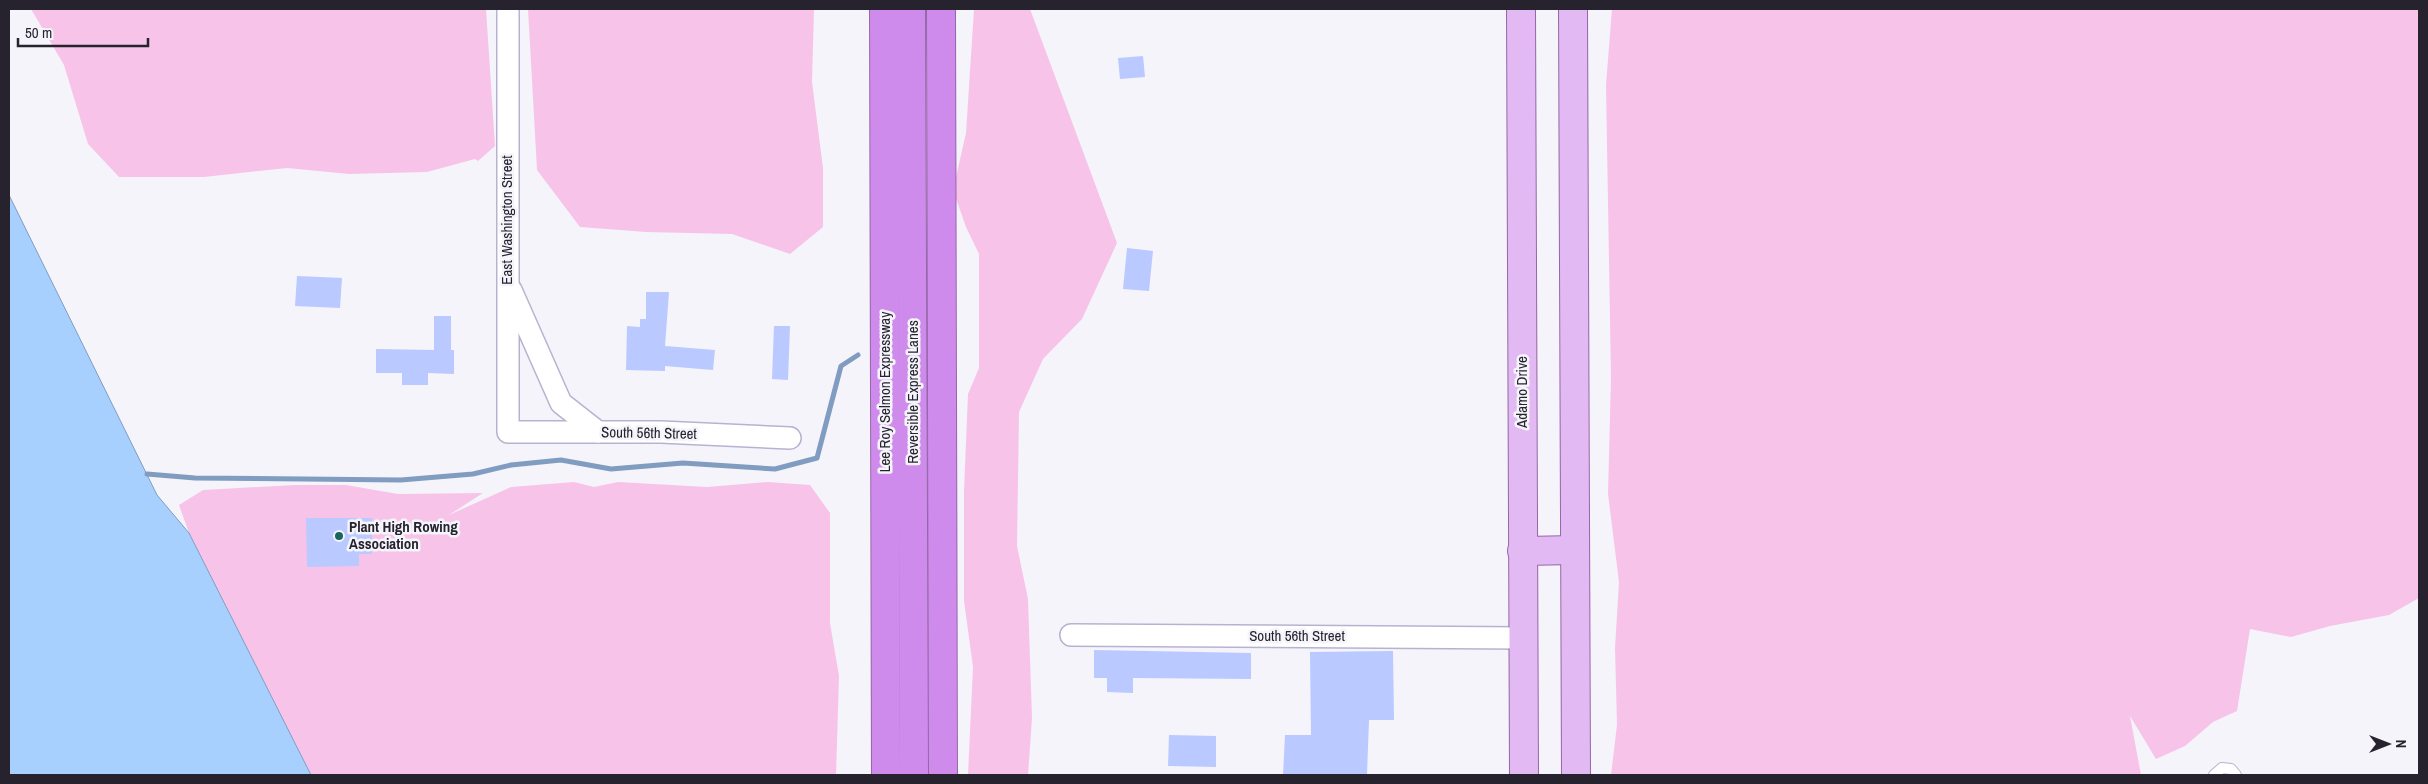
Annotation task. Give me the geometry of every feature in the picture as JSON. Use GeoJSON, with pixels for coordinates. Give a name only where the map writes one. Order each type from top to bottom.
{"type":"FeatureCollection","features":[{"type":"Feature","properties":{"kind":"highway","name":"Lee Roy Selmon Expressway"},"geometry":{"type":"LineString","coordinates":[[884,9],[886,775]]}},
{"type":"Feature","properties":{"kind":"highway","name":"Reversible Express Lanes"},"geometry":{"type":"LineString","coordinates":[[911,9],[914,775]]}},
{"type":"Feature","properties":{"kind":"highway"},"geometry":{"type":"LineString","coordinates":[[941,9],[943,775]]}},
{"type":"Feature","properties":{"kind":"main road","name":"Adamo Drive"},"geometry":{"type":"LineString","coordinates":[[1521,9],[1524,775]]}},
{"type":"Feature","properties":{"kind":"main road"},"geometry":{"type":"LineString","coordinates":[[1573,9],[1576,775]]}},
{"type":"Feature","properties":{"kind":"main road"},"geometry":{"type":"LineString","coordinates":[[1522,551],[1575,550]]}},
{"type":"Feature","properties":{"kind":"street","name":"East Washington Street"},"geometry":{"type":"LineString","coordinates":[[508,9],[508,432]]}},
{"type":"Feature","properties":{"kind":"street"},"geometry":{"type":"LineString","coordinates":[[507,280],[537,353],[561,403],[598,432]]}},
{"type":"Feature","properties":{"kind":"street","name":"South 56th Street"},"geometry":{"type":"LineString","coordinates":[[508,432],[661,432],[790,438]]}},
{"type":"Feature","properties":{"kind":"street","name":"South 56th Street"},"geometry":{"type":"LineString","coordinates":[[1071,635],[1523,638]]}},
{"type":"Feature","properties":{"kind":"lane"},"geometry":{"type":"LineString","coordinates":[[2214,775],[2222,768],[2231,769],[2236,775]]}},
{"type":"Feature","properties":{"kind":"shaded area"},"geometry":{"type":"Polygon","coordinates":[[[31,9],[486,9],[495,146],[478,161],[475,159],[427,172],[349,174],[287,168],[204,177],[119,177],[88,144],[64,65],[31,9]]]}},
{"type":"Feature","properties":{"kind":"shaded area"},"geometry":{"type":"Polygon","coordinates":[[[528,9],[814,9],[812,82],[823,168],[823,227],[790,254],[732,234],[646,232],[580,227],[537,170],[528,9]]]}},
{"type":"Feature","properties":{"kind":"shaded area"},"geometry":{"type":"Polygon","coordinates":[[[974,9],[1030,9],[1117,243],[1082,319],[1043,359],[1019,412],[1017,546],[1028,599],[1032,718],[1028,775],[968,775],[973,667],[964,601],[964,491],[968,394],[979,368],[979,254],[966,227],[953,190],[966,133],[974,9]]]}},
{"type":"Feature","properties":{"kind":"shaded area"},"geometry":{"type":"Polygon","coordinates":[[[1612,9],[2419,9],[2419,598],[2389,615],[2330,626],[2291,637],[2250,629],[2237,711],[2213,722],[2185,746],[2156,759],[2130,716],[2141,775],[1611,775],[1617,725],[1615,648],[1619,582],[1608,494],[1611,378],[1606,85],[1612,9]]]}},
{"type":"Feature","properties":{"kind":"shaded area"},"geometry":{"type":"Polygon","coordinates":[[[574,482],[594,487],[618,482],[707,487],[768,482],[810,485],[830,513],[830,623],[839,676],[836,775],[311,775],[189,533],[179,505],[203,490],[295,485],[346,485],[398,494],[483,493],[449,515],[511,487],[574,482]]]}},
{"type":"Feature","properties":{"kind":"water"},"geometry":{"type":"Polygon","coordinates":[[[9,195],[157,495],[189,533],[311,775],[9,775],[9,195]]]}},
{"type":"Feature","properties":{"kind":"building"},"geometry":{"type":"Polygon","coordinates":[[[1143,56],[1145,77],[1120,79],[1118,58],[1143,56]]]}},
{"type":"Feature","properties":{"kind":"building"},"geometry":{"type":"Polygon","coordinates":[[[1127,248],[1153,251],[1149,291],[1123,289],[1127,248]]]}},
{"type":"Feature","properties":{"kind":"building"},"geometry":{"type":"Polygon","coordinates":[[[297,276],[342,278],[340,308],[295,306],[297,276]]]}},
{"type":"Feature","properties":{"kind":"building"},"geometry":{"type":"Polygon","coordinates":[[[646,292],[669,292],[665,346],[715,350],[713,370],[665,366],[665,371],[626,370],[627,326],[640,327],[640,319],[646,319],[646,292]]]}},
{"type":"Feature","properties":{"kind":"building"},"geometry":{"type":"Polygon","coordinates":[[[434,316],[451,316],[451,350],[454,350],[454,374],[428,373],[428,385],[402,385],[402,373],[376,373],[376,349],[434,350],[434,316]]]}},
{"type":"Feature","properties":{"kind":"building"},"geometry":{"type":"Polygon","coordinates":[[[774,326],[790,326],[788,380],[772,379],[774,326]]]}},
{"type":"Feature","properties":{"kind":"building","name":"Plant High Rowing Association"},"geometry":{"type":"Polygon","coordinates":[[[306,518],[372,518],[372,554],[359,554],[359,566],[307,567],[306,518]]]}},
{"type":"Feature","properties":{"kind":"building"},"geometry":{"type":"Polygon","coordinates":[[[1094,650],[1251,653],[1251,679],[1133,678],[1133,693],[1107,692],[1107,678],[1094,678],[1094,650]]]}},
{"type":"Feature","properties":{"kind":"building"},"geometry":{"type":"Polygon","coordinates":[[[1393,651],[1394,720],[1369,720],[1367,775],[1283,775],[1285,735],[1311,735],[1310,652],[1393,651]]]}},
{"type":"Feature","properties":{"kind":"building"},"geometry":{"type":"Polygon","coordinates":[[[1169,735],[1216,736],[1216,767],[1168,766],[1169,735]]]}},
{"type":"Feature","properties":{"kind":"waterway"},"geometry":{"type":"LineString","coordinates":[[147,474],[195,478],[401,480],[473,474],[511,465],[561,460],[611,469],[683,463],[775,469],[817,458],[841,366],[858,355]]}},
{"type":"Feature","properties":{"kind":"place","name":"Plant High Rowing Association"},"geometry":{"type":"Point","coordinates":[339,536]}}]}
